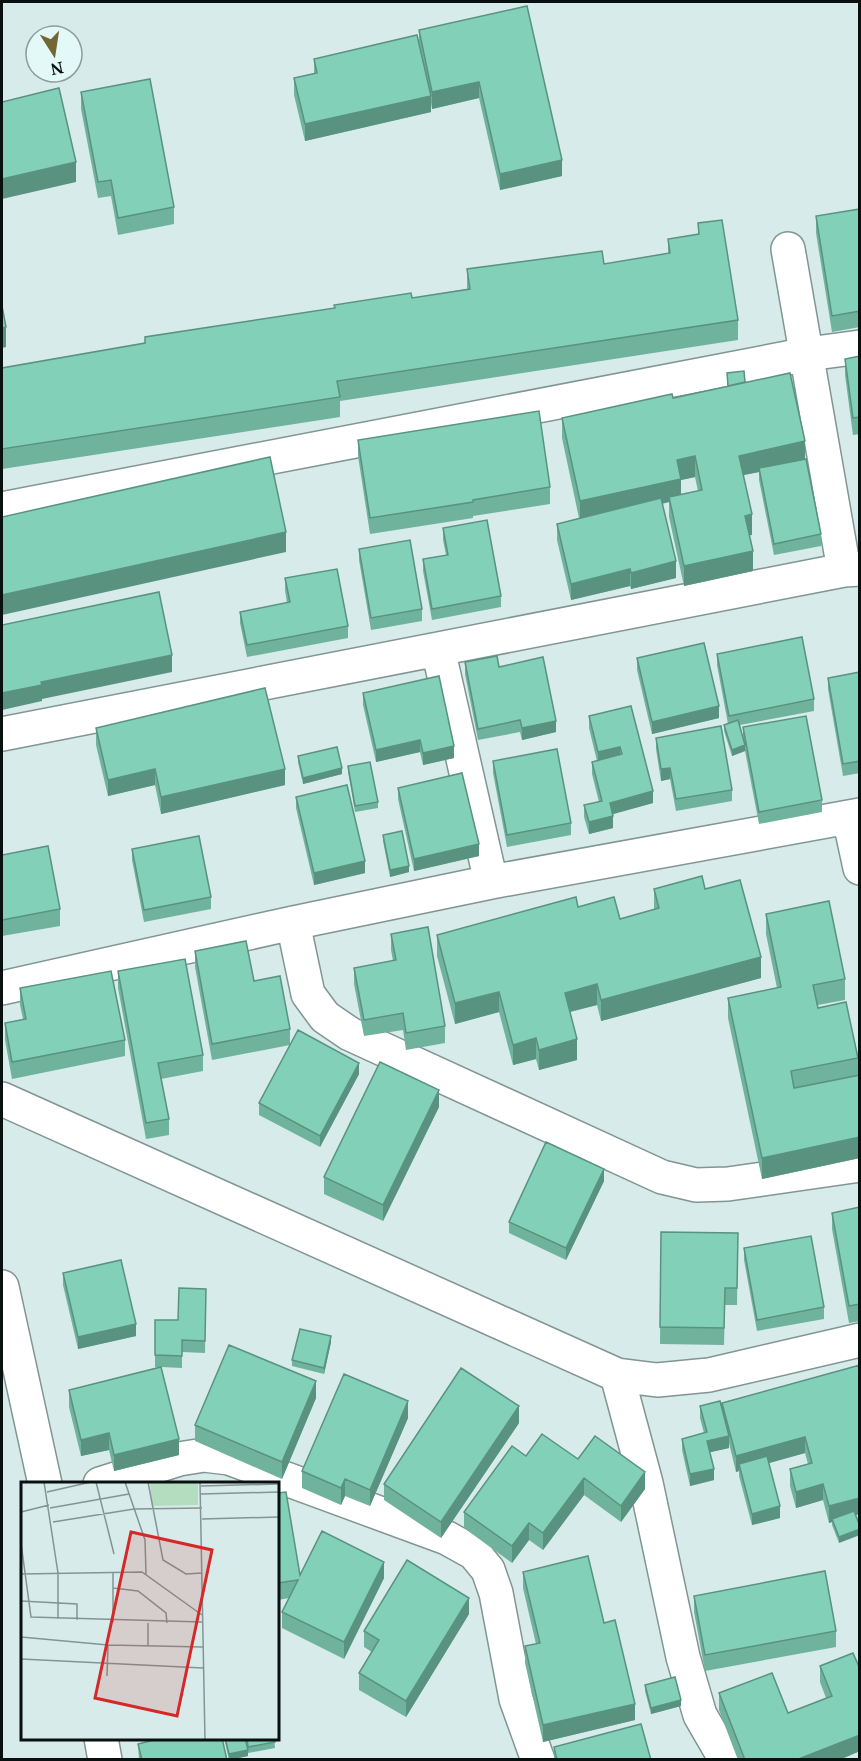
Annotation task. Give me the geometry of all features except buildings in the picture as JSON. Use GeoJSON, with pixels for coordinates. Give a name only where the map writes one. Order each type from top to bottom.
{"type":"FeatureCollection","features":[{"type":"Feature","properties":{"kind":"street"},"geometry":{"type":"LineString","coordinates":[[2,734],[852,570],[788,249]]}},
{"type":"Feature","properties":{"kind":"street"},"geometry":{"type":"LineString","coordinates":[[2,508],[808,354],[860,347]]}},
{"type":"Feature","properties":{"kind":"street"},"geometry":{"type":"LineString","coordinates":[[438,649],[491,882]]}},
{"type":"Feature","properties":{"kind":"street"},"geometry":{"type":"LineString","coordinates":[[2,988],[293,923],[491,882],[854,816],[860,868]]}},
{"type":"Feature","properties":{"kind":"street"},"geometry":{"type":"LineString","coordinates":[[293,923],[308,994],[325,1017],[350,1034],[662,1177],[696,1185],[728,1184],[860,1165]]}},
{"type":"Feature","properties":{"kind":"street"},"geometry":{"type":"LineString","coordinates":[[2,1099],[617,1375],[657,1380],[709,1375],[860,1340]]}},
{"type":"Feature","properties":{"kind":"street"},"geometry":{"type":"LineString","coordinates":[[2,1287],[45,1482]]}},
{"type":"Feature","properties":{"kind":"street"},"geometry":{"type":"LineString","coordinates":[[617,1375],[646,1483],[683,1657],[700,1715],[726,1760]]}},
{"type":"Feature","properties":{"kind":"street"},"geometry":{"type":"LineString","coordinates":[[106,1482],[178,1459],[204,1455],[229,1458],[447,1538],[474,1553],[488,1570],[496,1593],[516,1700],[538,1760]]}},
{"type":"Feature","properties":{"kind":"street"},"geometry":{"type":"LineString","coordinates":[[100,1740],[105,1760]]}}]}
